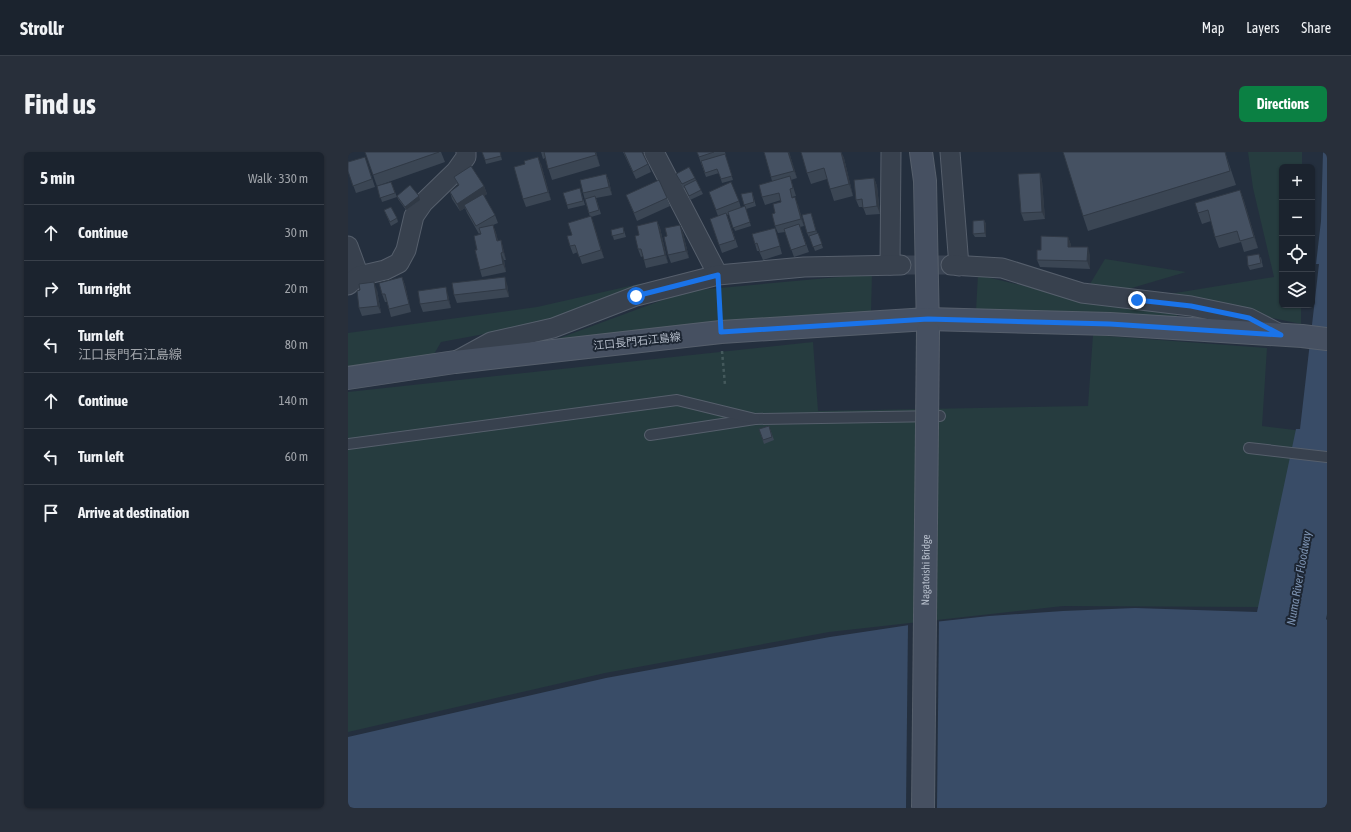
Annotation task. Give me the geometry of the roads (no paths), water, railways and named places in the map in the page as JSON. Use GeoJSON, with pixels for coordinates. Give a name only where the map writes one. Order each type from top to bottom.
{"type":"FeatureCollection","features":[{"type":"Feature","properties":{"kind":"street"},"geometry":{"type":"LineString","coordinates":[[348,246],[353,280],[385,270],[399,263],[406,250],[414,216],[423,204],[456,171],[466,157],[466,152]]}},
{"type":"Feature","properties":{"kind":"street"},"geometry":{"type":"LineString","coordinates":[[654,152],[718,275]]}},
{"type":"Feature","properties":{"kind":"street"},"geometry":{"type":"LineString","coordinates":[[455,362],[491,342],[553,328],[636,296],[718,275],[804,266],[895,265],[891,152]]}},
{"type":"Feature","properties":{"kind":"street","name":"Nagatoishi Bridge"},"geometry":{"type":"LineString","coordinates":[[921,152],[925,182],[928,325],[923,808]]}},
{"type":"Feature","properties":{"kind":"street"},"geometry":{"type":"LineString","coordinates":[[950,152],[955,265],[1002,268],[1082,293],[1191,306],[1249,318],[1291,336]]}},
{"type":"Feature","properties":{"kind":"street","name":"江口長門石江島線"},"geometry":{"type":"LineString","coordinates":[[348,378],[455,362],[721,332],[928,325],[1110,324],[1327,339]]}},
{"type":"Feature","properties":{"kind":"lane"},"geometry":{"type":"LineString","coordinates":[[348,444],[677,400],[755,419]]}},
{"type":"Feature","properties":{"kind":"lane"},"geometry":{"type":"LineString","coordinates":[[650,435],[755,419],[940,416]]}},
{"type":"Feature","properties":{"kind":"lane"},"geometry":{"type":"LineString","coordinates":[[1249,448],[1327,457]]}},
{"type":"Feature","properties":{"kind":"water","name":"Numa River Floodway"},"geometry":{"type":"Polygon","coordinates":[[[1323,152],[1327,152],[1327,808],[348,808],[348,737],[606,678],[830,637],[916,624],[989,616],[1135,608],[1257,612],[1296,429],[1300,429],[1315,308],[1319,264],[1316,264],[1321,221],[1323,152]]]}},
{"type":"Feature","properties":{"kind":"tunnel"},"geometry":{"type":"LineString","coordinates":[[901,265],[951,265]]}}]}
